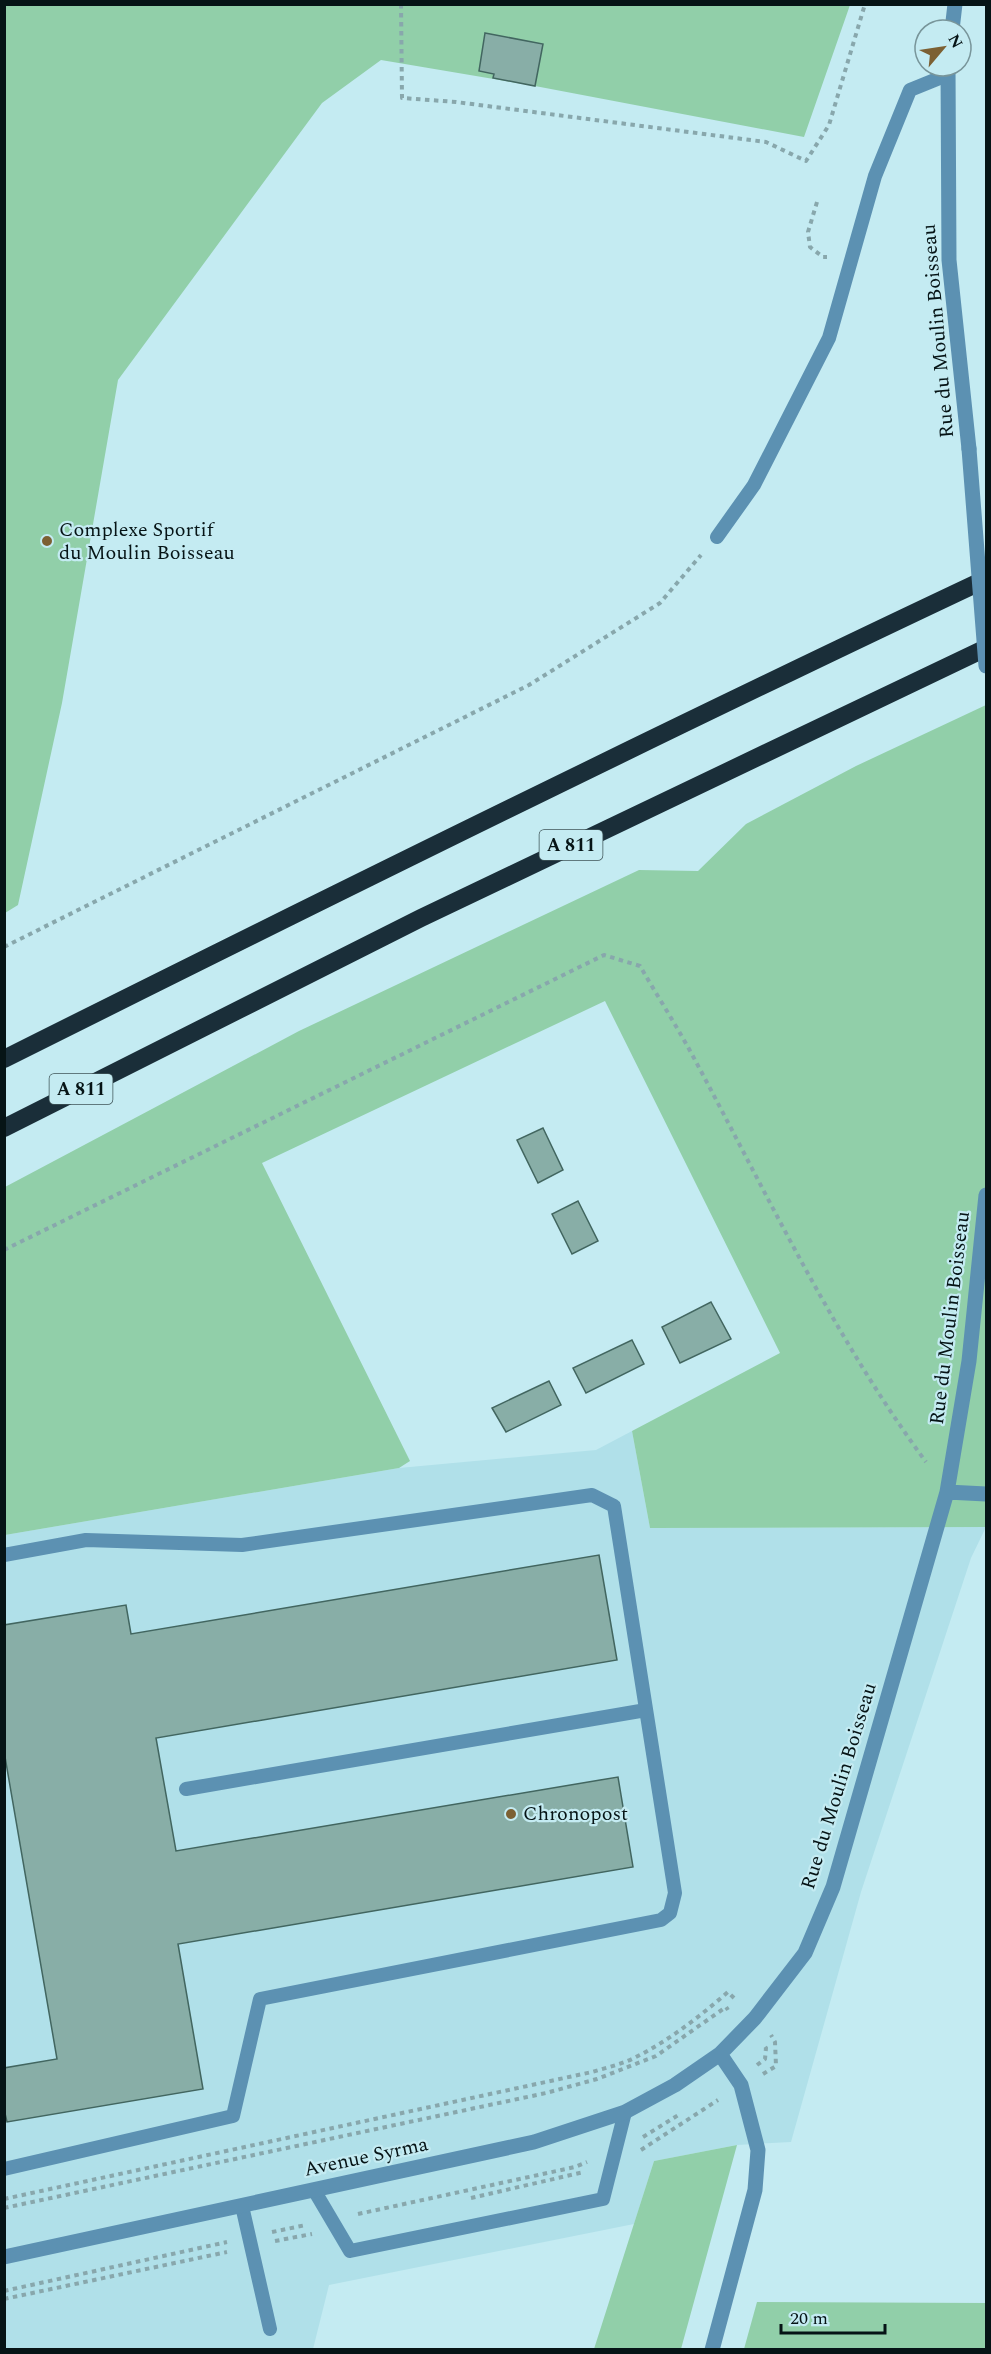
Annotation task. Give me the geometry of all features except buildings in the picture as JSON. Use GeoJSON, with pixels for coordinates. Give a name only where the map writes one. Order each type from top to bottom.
{"type":"FeatureCollection","features":[{"type":"Feature","properties":{"kind":"highway"},"geometry":{"type":"LineString","coordinates":[[4,1059],[445,839],[734,698],[987,579]]}},
{"type":"Feature","properties":{"kind":"highway","name":"A 811"},"geometry":{"type":"LineString","coordinates":[[4,1128],[421,918],[987,648]]}},
{"type":"Feature","properties":{"kind":"street","name":"Rue du Moulin Boisseau"},"geometry":{"type":"LineString","coordinates":[[948,78],[949,260],[969,449],[987,666]]}},
{"type":"Feature","properties":{"kind":"street","name":"Rue du Moulin Boisseau"},"geometry":{"type":"LineString","coordinates":[[720,2054],[755,2018],[805,1953],[833,1887],[947,1492],[969,1361],[987,1195]]}},
{"type":"Feature","properties":{"kind":"street"},"geometry":{"type":"LineString","coordinates":[[947,1492],[987,1494]]}},
{"type":"Feature","properties":{"kind":"street"},"geometry":{"type":"LineString","coordinates":[[712,2349],[756,2190],[758,2150],[741,2085],[720,2054]]}},
{"type":"Feature","properties":{"kind":"street","name":"Avenue Syrma"},"geometry":{"type":"LineString","coordinates":[[4,2257],[534,2142],[626,2112],[675,2085],[720,2054]]}},
{"type":"Feature","properties":{"kind":"lane"},"geometry":{"type":"LineString","coordinates":[[717,537],[754,485],[829,338],[875,176],[910,90],[934,78]]}},
{"type":"Feature","properties":{"kind":"lane"},"geometry":{"type":"LineString","coordinates":[[4,1555],[86,1540],[242,1545],[592,1496],[614,1506],[675,1893],[670,1913],[661,1920],[260,1999],[233,2116],[4,2169]]}},
{"type":"Feature","properties":{"kind":"lane"},"geometry":{"type":"LineString","coordinates":[[186,1789],[646,1710]]}},
{"type":"Feature","properties":{"kind":"lane"},"geometry":{"type":"LineString","coordinates":[[314,2190],[350,2251],[603,2199],[626,2112]]}},
{"type":"Feature","properties":{"kind":"lane"},"geometry":{"type":"LineString","coordinates":[[242,2206],[253,2246],[270,2329]]}},
{"type":"Feature","properties":{"kind":"path"},"geometry":{"type":"LineString","coordinates":[[401,4],[402,98],[456,102],[766,142],[806,161],[828,125],[865,4]]}},
{"type":"Feature","properties":{"kind":"path"},"geometry":{"type":"LineString","coordinates":[[818,202],[808,232],[810,247],[823,257],[852,258]]}},
{"type":"Feature","properties":{"kind":"path"},"geometry":{"type":"LineString","coordinates":[[4,947],[529,685],[660,603],[717,537]]}},
{"type":"Feature","properties":{"kind":"path"},"geometry":{"type":"LineString","coordinates":[[4,1250],[604,956],[640,966],[694,1058],[790,1242],[860,1363],[890,1413],[947,1492]]}},
{"type":"Feature","properties":{"kind":"path"},"geometry":{"type":"LineString","coordinates":[[4,2199],[592,2072],[631,2060],[655,2046],[696,2020],[728,1992],[771,2034],[775,2042],[776,2066],[741,2085],[643,2149],[579,2174],[464,2200]]}},
{"type":"Feature","properties":{"kind":"path","name":"Avenue Syrma"},"geometry":{"type":"LineString","coordinates":[[4,2208],[546,2093],[597,2079],[656,2056],[692,2031]]}},
{"type":"Feature","properties":{"kind":"path"},"geometry":{"type":"LineString","coordinates":[[4,2299],[337,2228]]}},
{"type":"Feature","properties":{"kind":"shaded area"},"geometry":{"type":"Polygon","coordinates":[[[632,1431],[650,1528],[986,1527],[971,1558],[861,1892],[791,2142],[737,2145],[654,2161],[634,2224],[329,2285],[313,2349],[5,2350],[5,1535],[399,1468],[596,1450],[632,1431]]]}},
{"type":"Feature","properties":{"kind":"green space","name":"Complexe Sportif du Moulin Boisseau"},"geometry":{"type":"Polygon","coordinates":[[[4,5],[850,5],[804,137],[535,86],[381,60],[322,103],[118,380],[62,703],[18,905],[5,913],[4,5]]]}},
{"type":"Feature","properties":{"kind":"green space"},"geometry":{"type":"Polygon","coordinates":[[[986,705],[986,1527],[650,1528],[632,1431],[780,1353],[605,1001],[262,1163],[410,1461],[399,1468],[5,1535],[5,1187],[299,1031],[639,870],[698,871],[746,824],[856,766],[986,705]]]}},
{"type":"Feature","properties":{"kind":"green space"},"geometry":{"type":"Polygon","coordinates":[[[737,2145],[681,2349],[594,2349],[654,2161],[737,2145]]]}},
{"type":"Feature","properties":{"kind":"green space"},"geometry":{"type":"Polygon","coordinates":[[[757,2302],[986,2303],[986,2349],[744,2349],[757,2302]]]}},
{"type":"Feature","properties":{"kind":"place","name":"Complexe Sportif du Moulin Boisseau"},"geometry":{"type":"Point","coordinates":[47,541]}},
{"type":"Feature","properties":{"kind":"place","name":"Chronopost"},"geometry":{"type":"Point","coordinates":[511,1814]}}]}
